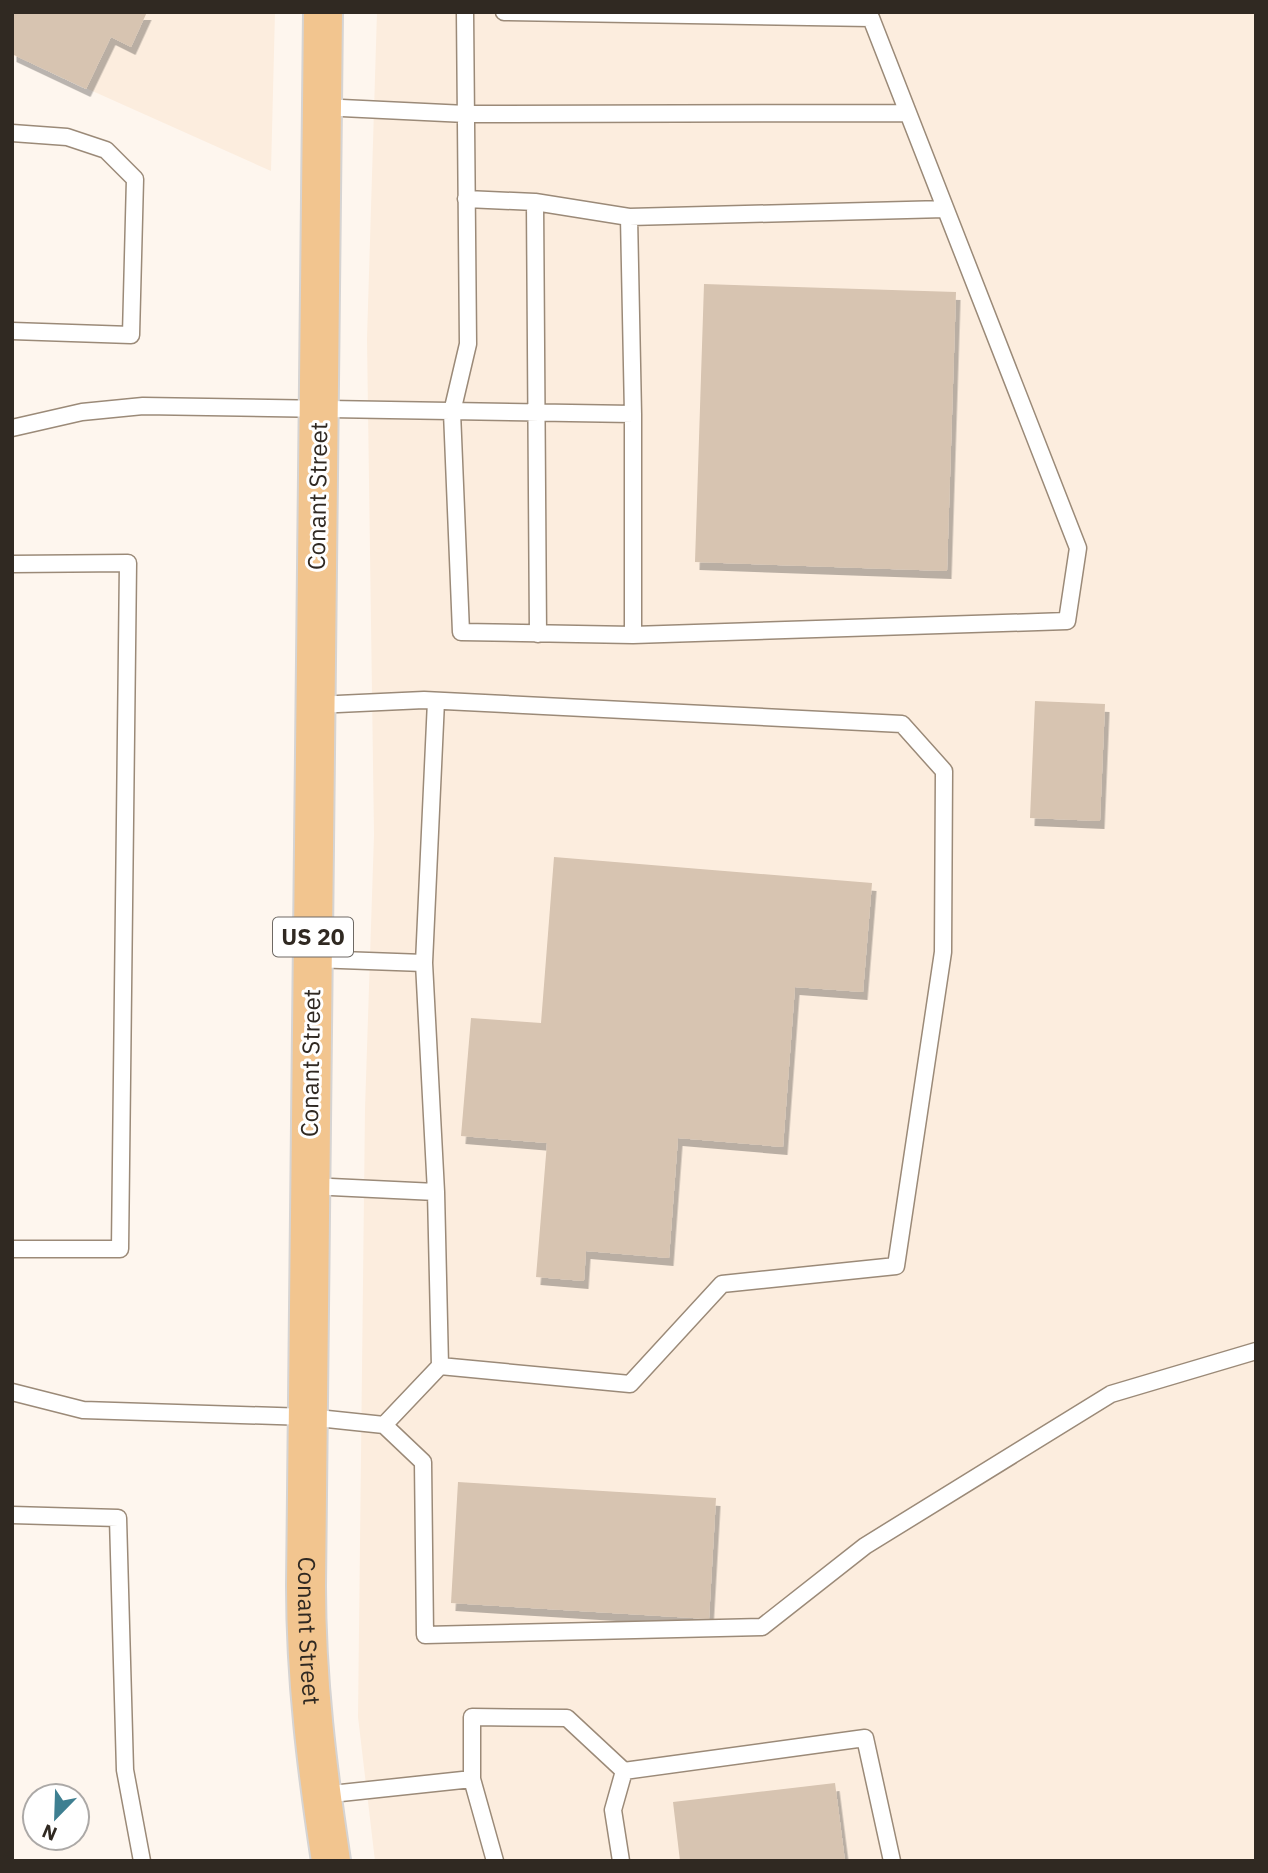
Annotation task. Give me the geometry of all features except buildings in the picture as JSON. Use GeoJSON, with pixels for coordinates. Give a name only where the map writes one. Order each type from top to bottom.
{"type":"FeatureCollection","features":[{"type":"Feature","properties":{"kind":"main road","name":"Conant Street"},"geometry":{"type":"LineString","coordinates":[[323,12],[306,1657],[313,1741],[331,1861]]}},
{"type":"Feature","properties":{"kind":"lane"},"geometry":{"type":"LineString","coordinates":[[465,12],[467,344],[452,412],[461,632],[633,635],[1068,621],[1078,548],[871,18],[504,12]]}},
{"type":"Feature","properties":{"kind":"lane"},"geometry":{"type":"LineString","coordinates":[[321,107],[466,114],[908,113]]}},
{"type":"Feature","properties":{"kind":"lane"},"geometry":{"type":"LineString","coordinates":[[12,133],[67,137],[106,150],[135,178],[131,335],[12,331]]}},
{"type":"Feature","properties":{"kind":"lane"},"geometry":{"type":"LineString","coordinates":[[467,199],[535,202],[629,217],[945,209]]}},
{"type":"Feature","properties":{"kind":"lane"},"geometry":{"type":"LineString","coordinates":[[535,202],[534,413],[538,634]]}},
{"type":"Feature","properties":{"kind":"lane"},"geometry":{"type":"LineString","coordinates":[[629,217],[633,414],[633,635]]}},
{"type":"Feature","properties":{"kind":"lane"},"geometry":{"type":"LineString","coordinates":[[12,428],[82,412],[143,406],[633,414]]}},
{"type":"Feature","properties":{"kind":"lane"},"geometry":{"type":"LineString","coordinates":[[12,564],[128,563],[120,1249],[12,1249]]}},
{"type":"Feature","properties":{"kind":"lane"},"geometry":{"type":"LineString","coordinates":[[384,1424],[440,1366],[436,1192],[424,963],[436,701]]}},
{"type":"Feature","properties":{"kind":"lane"},"geometry":{"type":"LineString","coordinates":[[316,705],[436,701],[902,723],[944,771],[943,952],[896,1266],[722,1284],[629,1384],[440,1366]]}},
{"type":"Feature","properties":{"kind":"lane"},"geometry":{"type":"LineString","coordinates":[[313,958],[424,963]]}},
{"type":"Feature","properties":{"kind":"lane"},"geometry":{"type":"LineString","coordinates":[[310,1186],[436,1192]]}},
{"type":"Feature","properties":{"kind":"lane"},"geometry":{"type":"LineString","coordinates":[[12,1392],[83,1410],[307,1417],[384,1424],[423,1462],[425,1635],[762,1627],[865,1546],[1111,1395],[1256,1351]]}},
{"type":"Feature","properties":{"kind":"lane"},"geometry":{"type":"LineString","coordinates":[[12,1515],[118,1518],[125,1770],[142,1861]]}},
{"type":"Feature","properties":{"kind":"lane"},"geometry":{"type":"LineString","coordinates":[[495,1861],[472,1779],[472,1717],[566,1718],[624,1770],[865,1738],[892,1861]]}},
{"type":"Feature","properties":{"kind":"lane"},"geometry":{"type":"LineString","coordinates":[[621,1861],[612,1810],[624,1770]]}},
{"type":"Feature","properties":{"kind":"lane"},"geometry":{"type":"LineString","coordinates":[[321,1796],[472,1779]]}},
{"type":"Feature","properties":{"kind":"shaded area"},"geometry":{"type":"Polygon","coordinates":[[[12,12],[275,12],[271,171],[12,55],[12,12]]]}},
{"type":"Feature","properties":{"kind":"shaded area"},"geometry":{"type":"Polygon","coordinates":[[[377,12],[1256,12],[1256,1861],[375,1861],[358,1717],[365,1109],[374,835],[367,339],[377,12]]]}}]}
